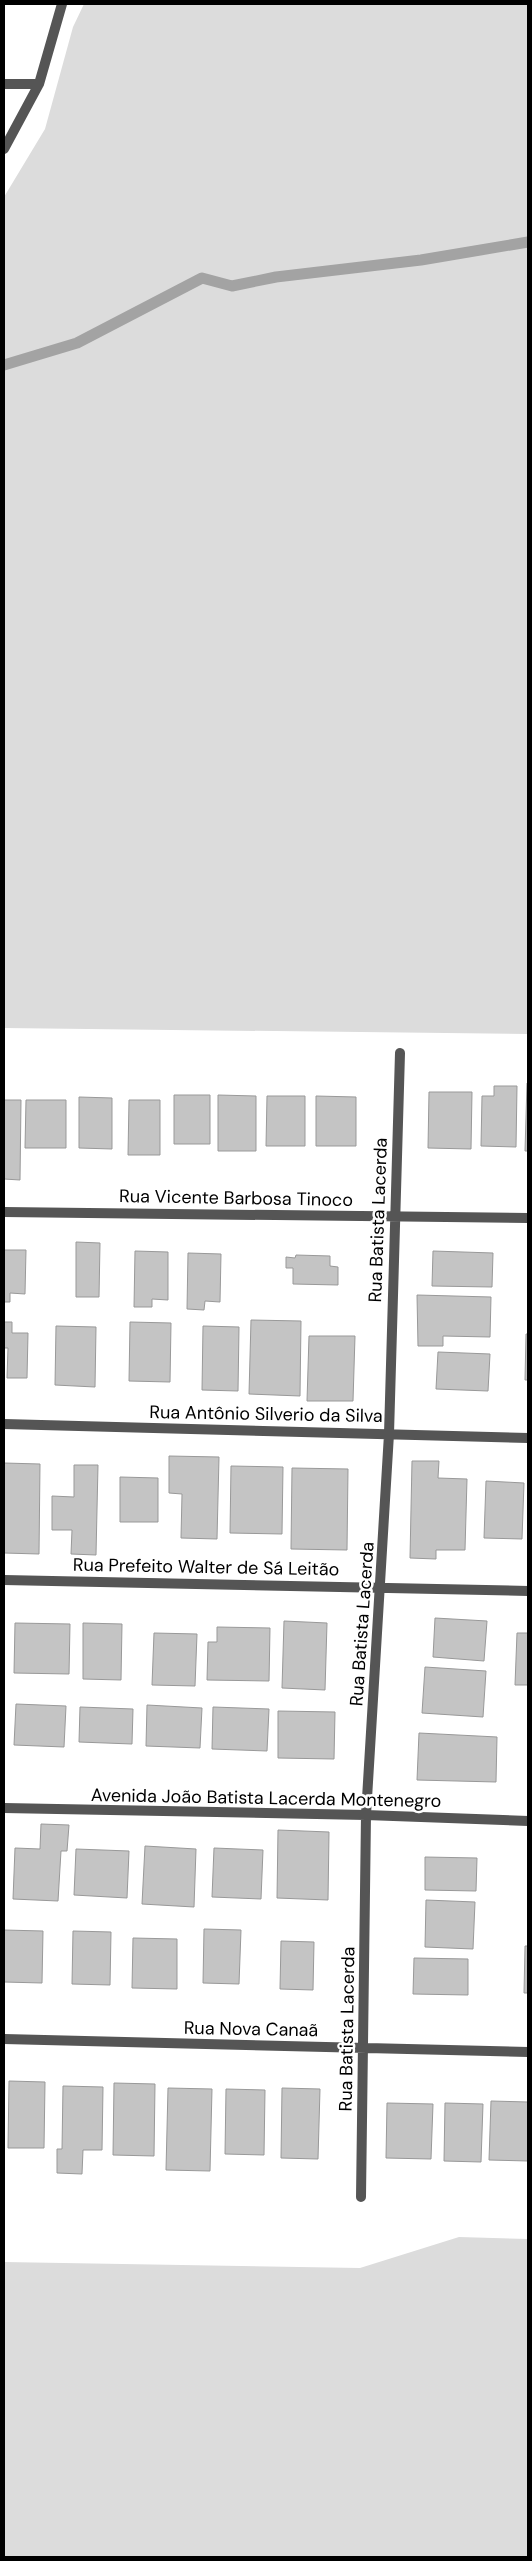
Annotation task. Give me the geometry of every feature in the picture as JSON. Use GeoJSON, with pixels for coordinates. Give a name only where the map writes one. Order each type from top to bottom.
{"type":"FeatureCollection","features":[{"type":"Feature","properties":{"kind":"street"},"geometry":{"type":"LineString","coordinates":[[4,149],[39,84],[62,4]]}},
{"type":"Feature","properties":{"kind":"street"},"geometry":{"type":"LineString","coordinates":[[4,84],[39,84]]}},
{"type":"Feature","properties":{"kind":"street","name":"Rua Batista Lacerda"},"geometry":{"type":"LineString","coordinates":[[361,2196],[366,1815],[389,1434],[393,1215],[400,1053]]}},
{"type":"Feature","properties":{"kind":"street","name":"Rua Vicente Barbosa Tinoco"},"geometry":{"type":"LineString","coordinates":[[4,1212],[528,1218]]}},
{"type":"Feature","properties":{"kind":"street","name":"Rua Antônio Silverio da Silva"},"geometry":{"type":"LineString","coordinates":[[4,1424],[528,1438]]}},
{"type":"Feature","properties":{"kind":"street","name":"Rua Prefeito Walter de Sá Leitão"},"geometry":{"type":"LineString","coordinates":[[4,1580],[528,1591]]}},
{"type":"Feature","properties":{"kind":"street","name":"Avenida João Batista Lacerda Montenegro"},"geometry":{"type":"LineString","coordinates":[[4,1808],[366,1815],[528,1821]]}},
{"type":"Feature","properties":{"kind":"street","name":"Rua Nova Canaã"},"geometry":{"type":"LineString","coordinates":[[4,2039],[528,2052]]}},
{"type":"Feature","properties":{"kind":"shaded area"},"geometry":{"type":"Polygon","coordinates":[[[84,4],[528,4],[528,1034],[4,1028],[4,197],[45,129],[73,27],[84,4]]]}},
{"type":"Feature","properties":{"kind":"shaded area"},"geometry":{"type":"Polygon","coordinates":[[[459,2237],[528,2239],[528,2557],[4,2557],[4,2262],[360,2268],[459,2237]]]}},
{"type":"Feature","properties":{"kind":"building"},"geometry":{"type":"Polygon","coordinates":[[[527,1083],[528,1151],[525,1151],[527,1083]]]}},
{"type":"Feature","properties":{"kind":"building"},"geometry":{"type":"Polygon","coordinates":[[[494,1086],[517,1086],[516,1147],[481,1146],[482,1096],[494,1096],[494,1086]]]}},
{"type":"Feature","properties":{"kind":"building"},"geometry":{"type":"Polygon","coordinates":[[[429,1092],[472,1092],[471,1149],[428,1148],[429,1092]]]}},
{"type":"Feature","properties":{"kind":"building"},"geometry":{"type":"Polygon","coordinates":[[[174,1095],[210,1095],[210,1144],[174,1144],[174,1095]]]}},
{"type":"Feature","properties":{"kind":"building"},"geometry":{"type":"Polygon","coordinates":[[[218,1095],[256,1096],[256,1151],[218,1151],[218,1095]]]}},
{"type":"Feature","properties":{"kind":"building"},"geometry":{"type":"Polygon","coordinates":[[[267,1096],[305,1096],[305,1146],[266,1146],[267,1096]]]}},
{"type":"Feature","properties":{"kind":"building"},"geometry":{"type":"Polygon","coordinates":[[[316,1096],[356,1097],[356,1146],[316,1146],[316,1096]]]}},
{"type":"Feature","properties":{"kind":"building"},"geometry":{"type":"Polygon","coordinates":[[[79,1097],[112,1098],[112,1149],[79,1148],[79,1097]]]}},
{"type":"Feature","properties":{"kind":"building"},"geometry":{"type":"Polygon","coordinates":[[[4,1100],[21,1100],[20,1180],[4,1179],[4,1100]]]}},
{"type":"Feature","properties":{"kind":"building"},"geometry":{"type":"Polygon","coordinates":[[[26,1100],[66,1100],[66,1148],[25,1148],[26,1100]]]}},
{"type":"Feature","properties":{"kind":"building"},"geometry":{"type":"Polygon","coordinates":[[[129,1100],[160,1100],[160,1155],[128,1155],[129,1100]]]}},
{"type":"Feature","properties":{"kind":"building"},"geometry":{"type":"Polygon","coordinates":[[[76,1242],[100,1243],[99,1297],[76,1297],[76,1242]]]}},
{"type":"Feature","properties":{"kind":"building"},"geometry":{"type":"Polygon","coordinates":[[[4,1250],[26,1250],[25,1294],[10,1293],[10,1302],[4,1302],[4,1250]]]}},
{"type":"Feature","properties":{"kind":"building"},"geometry":{"type":"Polygon","coordinates":[[[135,1251],[168,1252],[168,1300],[152,1299],[152,1307],[134,1307],[135,1251]]]}},
{"type":"Feature","properties":{"kind":"building"},"geometry":{"type":"Polygon","coordinates":[[[433,1251],[493,1253],[492,1287],[432,1286],[433,1251]]]}},
{"type":"Feature","properties":{"kind":"building"},"geometry":{"type":"Polygon","coordinates":[[[188,1253],[221,1254],[220,1302],[205,1301],[204,1310],[187,1309],[188,1253]]]}},
{"type":"Feature","properties":{"kind":"building"},"geometry":{"type":"Polygon","coordinates":[[[296,1255],[330,1256],[330,1266],[338,1267],[338,1285],[293,1284],[293,1268],[286,1268],[286,1257],[295,1258],[296,1255]]]}},
{"type":"Feature","properties":{"kind":"building"},"geometry":{"type":"Polygon","coordinates":[[[417,1295],[491,1297],[490,1337],[443,1336],[443,1346],[418,1346],[417,1295]]]}},
{"type":"Feature","properties":{"kind":"building"},"geometry":{"type":"Polygon","coordinates":[[[251,1320],[301,1321],[300,1396],[249,1394],[251,1320]]]}},
{"type":"Feature","properties":{"kind":"building"},"geometry":{"type":"Polygon","coordinates":[[[4,1322],[12,1322],[12,1333],[28,1333],[27,1378],[7,1378],[8,1348],[4,1348],[4,1322]]]}},
{"type":"Feature","properties":{"kind":"building"},"geometry":{"type":"Polygon","coordinates":[[[130,1322],[171,1323],[170,1382],[129,1381],[130,1322]]]}},
{"type":"Feature","properties":{"kind":"building"},"geometry":{"type":"Polygon","coordinates":[[[56,1326],[96,1327],[95,1387],[55,1385],[56,1326]]]}},
{"type":"Feature","properties":{"kind":"building"},"geometry":{"type":"Polygon","coordinates":[[[203,1326],[239,1327],[238,1391],[202,1390],[203,1326]]]}},
{"type":"Feature","properties":{"kind":"building"},"geometry":{"type":"Polygon","coordinates":[[[526,1334],[528,1334],[528,1380],[525,1380],[526,1334]]]}},
{"type":"Feature","properties":{"kind":"building"},"geometry":{"type":"Polygon","coordinates":[[[309,1336],[355,1336],[353,1401],[307,1401],[309,1336]]]}},
{"type":"Feature","properties":{"kind":"building"},"geometry":{"type":"Polygon","coordinates":[[[438,1352],[490,1354],[488,1391],[436,1389],[438,1352]]]}},
{"type":"Feature","properties":{"kind":"building"},"geometry":{"type":"Polygon","coordinates":[[[169,1456],[219,1457],[217,1539],[181,1538],[182,1494],[169,1493],[169,1456]]]}},
{"type":"Feature","properties":{"kind":"building"},"geometry":{"type":"Polygon","coordinates":[[[412,1461],[439,1461],[438,1478],[467,1479],[465,1550],[436,1550],[436,1559],[410,1558],[412,1461]]]}},
{"type":"Feature","properties":{"kind":"building"},"geometry":{"type":"Polygon","coordinates":[[[4,1463],[40,1464],[39,1554],[4,1553],[4,1463]]]}},
{"type":"Feature","properties":{"kind":"building"},"geometry":{"type":"Polygon","coordinates":[[[74,1465],[98,1465],[96,1555],[71,1554],[72,1530],[52,1530],[52,1496],[74,1497],[74,1465]]]}},
{"type":"Feature","properties":{"kind":"building"},"geometry":{"type":"Polygon","coordinates":[[[231,1466],[283,1467],[282,1534],[230,1533],[231,1466]]]}},
{"type":"Feature","properties":{"kind":"building"},"geometry":{"type":"Polygon","coordinates":[[[292,1468],[348,1469],[347,1550],[291,1549],[292,1468]]]}},
{"type":"Feature","properties":{"kind":"building"},"geometry":{"type":"Polygon","coordinates":[[[120,1477],[158,1478],[158,1522],[120,1522],[120,1477]]]}},
{"type":"Feature","properties":{"kind":"building"},"geometry":{"type":"Polygon","coordinates":[[[486,1481],[524,1483],[522,1539],[484,1538],[486,1481]]]}},
{"type":"Feature","properties":{"kind":"building"},"geometry":{"type":"Polygon","coordinates":[[[435,1618],[487,1621],[484,1661],[433,1657],[435,1618]]]}},
{"type":"Feature","properties":{"kind":"building"},"geometry":{"type":"Polygon","coordinates":[[[284,1621],[327,1623],[325,1690],[282,1688],[284,1621]]]}},
{"type":"Feature","properties":{"kind":"building"},"geometry":{"type":"Polygon","coordinates":[[[15,1623],[70,1624],[69,1674],[14,1673],[15,1623]]]}},
{"type":"Feature","properties":{"kind":"building"},"geometry":{"type":"Polygon","coordinates":[[[83,1623],[122,1624],[121,1680],[83,1679],[83,1623]]]}},
{"type":"Feature","properties":{"kind":"building"},"geometry":{"type":"Polygon","coordinates":[[[217,1627],[270,1628],[269,1681],[207,1680],[208,1642],[217,1642],[217,1627]]]}},
{"type":"Feature","properties":{"kind":"building"},"geometry":{"type":"Polygon","coordinates":[[[154,1633],[197,1634],[195,1686],[152,1685],[154,1633]]]}},
{"type":"Feature","properties":{"kind":"building"},"geometry":{"type":"Polygon","coordinates":[[[517,1633],[528,1633],[528,1685],[515,1685],[517,1633]]]}},
{"type":"Feature","properties":{"kind":"building"},"geometry":{"type":"Polygon","coordinates":[[[425,1667],[486,1671],[483,1717],[422,1713],[425,1667]]]}},
{"type":"Feature","properties":{"kind":"building"},"geometry":{"type":"Polygon","coordinates":[[[16,1704],[66,1706],[64,1747],[14,1745],[16,1704]]]}},
{"type":"Feature","properties":{"kind":"building"},"geometry":{"type":"Polygon","coordinates":[[[147,1705],[202,1708],[200,1748],[146,1746],[147,1705]]]}},
{"type":"Feature","properties":{"kind":"building"},"geometry":{"type":"Polygon","coordinates":[[[80,1707],[133,1709],[132,1744],[79,1742],[80,1707]]]}},
{"type":"Feature","properties":{"kind":"building"},"geometry":{"type":"Polygon","coordinates":[[[213,1707],[269,1709],[267,1751],[212,1749],[213,1707]]]}},
{"type":"Feature","properties":{"kind":"building"},"geometry":{"type":"Polygon","coordinates":[[[278,1711],[335,1712],[334,1759],[278,1758],[278,1711]]]}},
{"type":"Feature","properties":{"kind":"building"},"geometry":{"type":"Polygon","coordinates":[[[419,1733],[497,1737],[496,1782],[417,1780],[419,1733]]]}},
{"type":"Feature","properties":{"kind":"building"},"geometry":{"type":"Polygon","coordinates":[[[41,1824],[69,1825],[67,1851],[61,1851],[58,1901],[13,1899],[15,1848],[40,1849],[41,1824]]]}},
{"type":"Feature","properties":{"kind":"building"},"geometry":{"type":"Polygon","coordinates":[[[278,1830],[329,1832],[328,1900],[277,1898],[278,1830]]]}},
{"type":"Feature","properties":{"kind":"building"},"geometry":{"type":"Polygon","coordinates":[[[145,1846],[196,1849],[194,1907],[142,1904],[145,1846]]]}},
{"type":"Feature","properties":{"kind":"building"},"geometry":{"type":"Polygon","coordinates":[[[214,1848],[263,1850],[261,1899],[212,1897],[214,1848]]]}},
{"type":"Feature","properties":{"kind":"building"},"geometry":{"type":"Polygon","coordinates":[[[76,1849],[129,1851],[127,1898],[74,1895],[76,1849]]]}},
{"type":"Feature","properties":{"kind":"building"},"geometry":{"type":"Polygon","coordinates":[[[425,1857],[477,1858],[476,1891],[425,1890],[425,1857]]]}},
{"type":"Feature","properties":{"kind":"building"},"geometry":{"type":"Polygon","coordinates":[[[426,1900],[475,1902],[473,1949],[425,1947],[426,1900]]]}},
{"type":"Feature","properties":{"kind":"building"},"geometry":{"type":"Polygon","coordinates":[[[204,1929],[241,1930],[239,1984],[203,1983],[204,1929]]]}},
{"type":"Feature","properties":{"kind":"building"},"geometry":{"type":"Polygon","coordinates":[[[4,1930],[43,1931],[42,1983],[4,1982],[4,1930]]]}},
{"type":"Feature","properties":{"kind":"building"},"geometry":{"type":"Polygon","coordinates":[[[73,1931],[111,1932],[110,1985],[72,1984],[73,1931]]]}},
{"type":"Feature","properties":{"kind":"building"},"geometry":{"type":"Polygon","coordinates":[[[133,1938],[177,1939],[177,1989],[132,1988],[133,1938]]]}},
{"type":"Feature","properties":{"kind":"building"},"geometry":{"type":"Polygon","coordinates":[[[281,1941],[314,1942],[313,1990],[280,1989],[281,1941]]]}},
{"type":"Feature","properties":{"kind":"building"},"geometry":{"type":"Polygon","coordinates":[[[525,1946],[528,1946],[528,1993],[524,1993],[525,1946]]]}},
{"type":"Feature","properties":{"kind":"building"},"geometry":{"type":"Polygon","coordinates":[[[414,1958],[468,1959],[468,1995],[413,1994],[414,1958]]]}},
{"type":"Feature","properties":{"kind":"building"},"geometry":{"type":"Polygon","coordinates":[[[9,2081],[45,2082],[44,2148],[8,2148],[9,2081]]]}},
{"type":"Feature","properties":{"kind":"building"},"geometry":{"type":"Polygon","coordinates":[[[114,2083],[155,2084],[154,2156],[113,2155],[114,2083]]]}},
{"type":"Feature","properties":{"kind":"building"},"geometry":{"type":"Polygon","coordinates":[[[63,2086],[103,2087],[102,2150],[83,2150],[82,2174],[57,2173],[57,2149],[62,2149],[63,2086]]]}},
{"type":"Feature","properties":{"kind":"building"},"geometry":{"type":"Polygon","coordinates":[[[168,2088],[212,2089],[210,2171],[166,2170],[168,2088]]]}},
{"type":"Feature","properties":{"kind":"building"},"geometry":{"type":"Polygon","coordinates":[[[282,2088],[320,2089],[318,2159],[281,2158],[282,2088]]]}},
{"type":"Feature","properties":{"kind":"building"},"geometry":{"type":"Polygon","coordinates":[[[226,2089],[265,2090],[264,2155],[225,2154],[226,2089]]]}},
{"type":"Feature","properties":{"kind":"building"},"geometry":{"type":"Polygon","coordinates":[[[491,2101],[528,2102],[528,2161],[489,2160],[491,2101]]]}},
{"type":"Feature","properties":{"kind":"building"},"geometry":{"type":"Polygon","coordinates":[[[387,2103],[433,2104],[431,2159],[386,2158],[387,2103]]]}},
{"type":"Feature","properties":{"kind":"building"},"geometry":{"type":"Polygon","coordinates":[[[445,2103],[483,2104],[481,2162],[444,2161],[445,2103]]]}},
{"type":"Feature","properties":{"kind":"waterway"},"geometry":{"type":"LineString","coordinates":[[4,365],[77,343],[202,278],[232,286],[276,277],[421,260],[528,242]]}}]}
